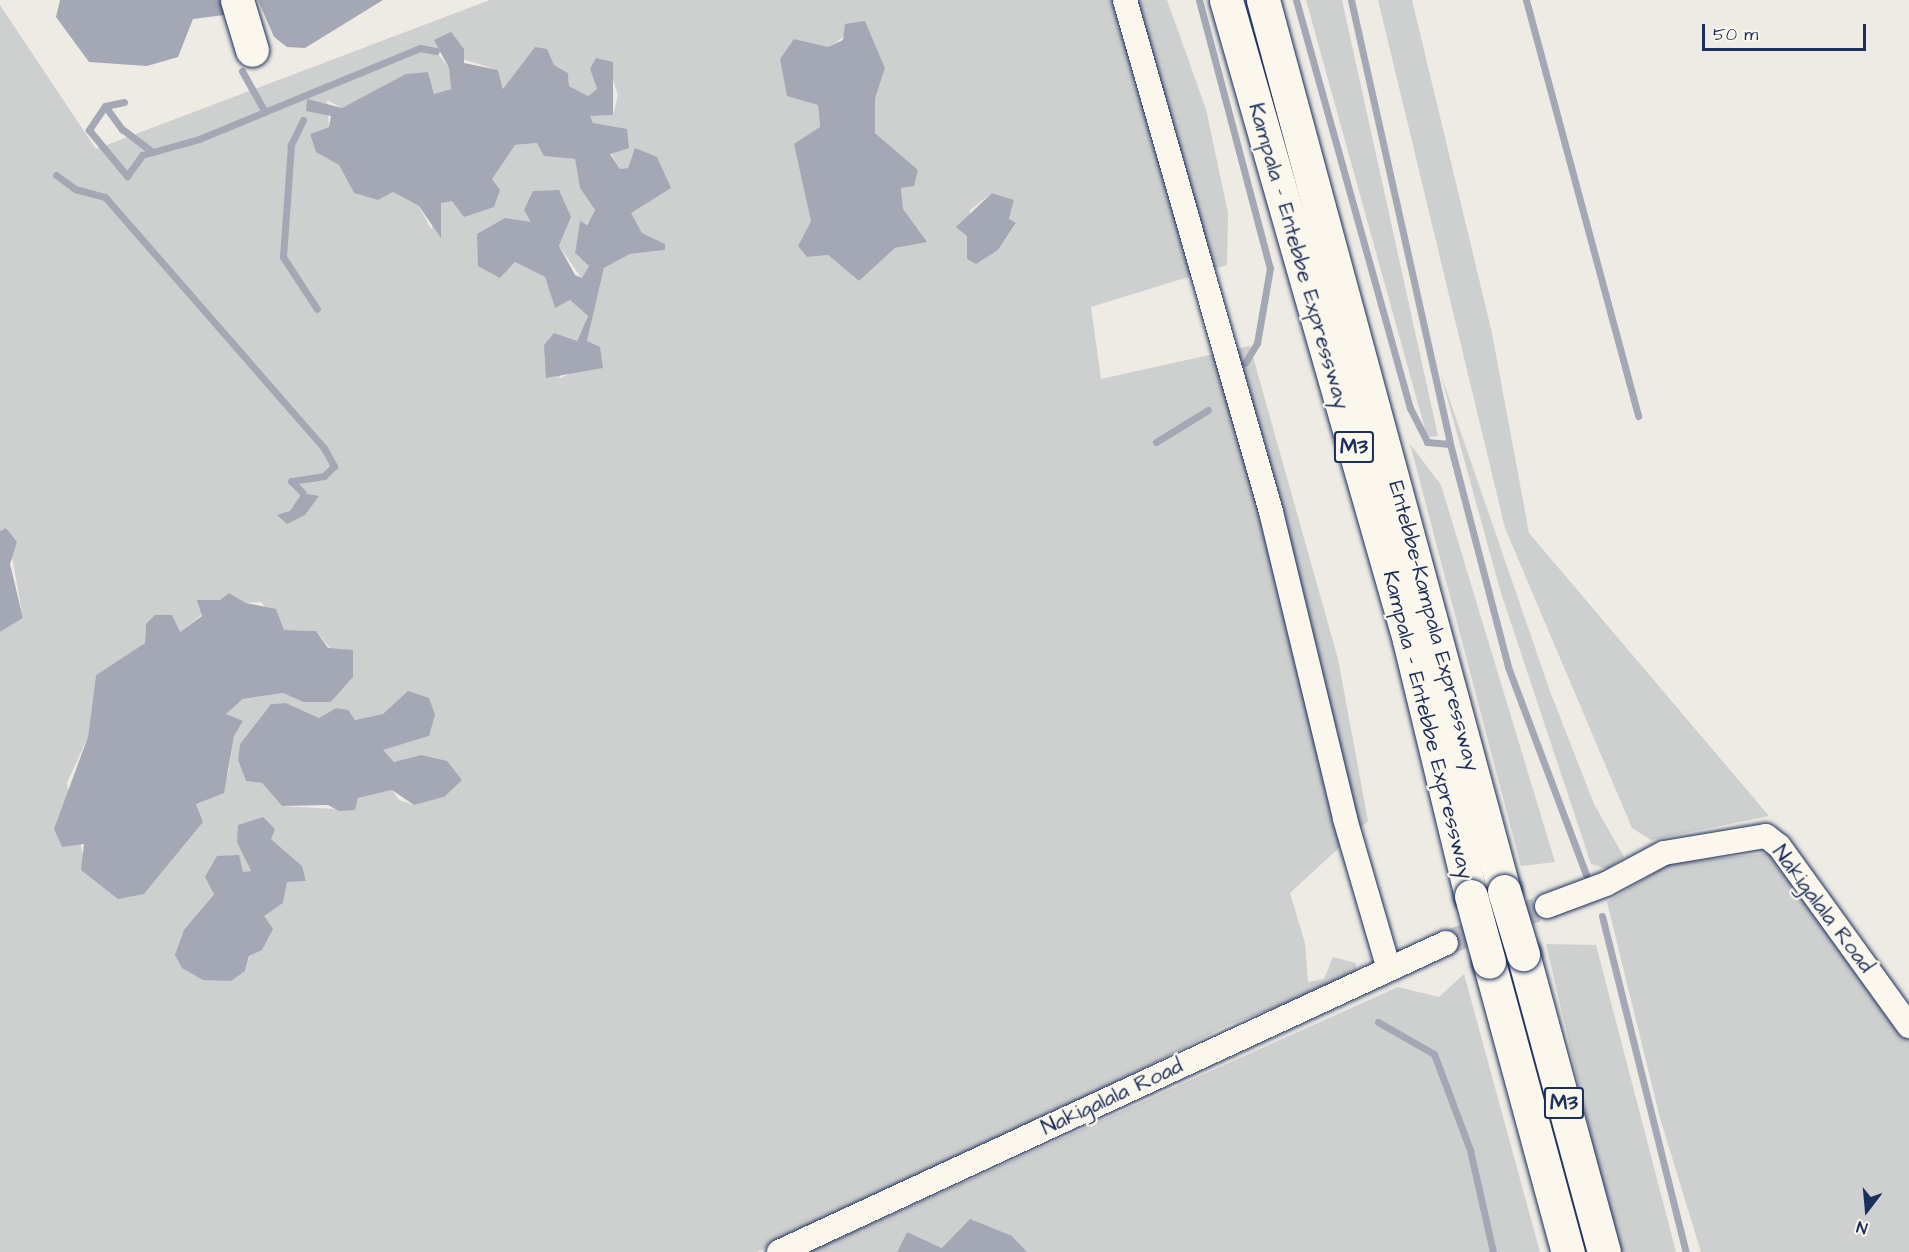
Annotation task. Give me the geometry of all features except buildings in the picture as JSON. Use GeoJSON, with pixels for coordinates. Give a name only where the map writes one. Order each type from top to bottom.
{"type":"FeatureCollection","features":[{"type":"Feature","properties":{"kind":"main road"},"geometry":{"type":"LineString","coordinates":[[237,0],[252,50]]}},
{"type":"Feature","properties":{"kind":"main road","name":"Kampala - Entebbe Expressway"},"geometry":{"type":"LineString","coordinates":[[1226,0],[1409,640],[1471,896],[1568,1252]]}},
{"type":"Feature","properties":{"kind":"main road","name":"Entebbe–Kampala Expressway"},"geometry":{"type":"LineString","coordinates":[[1263,0],[1604,1252]]}},
{"type":"Feature","properties":{"kind":"street"},"geometry":{"type":"LineString","coordinates":[[1125,0],[1271,513],[1345,819],[1389,969]]}},
{"type":"Feature","properties":{"kind":"street","name":"Nakigalala Road"},"geometry":{"type":"LineString","coordinates":[[1547,906],[1595,889],[1664,853],[1766,836],[1779,846],[1909,1026]]}},
{"type":"Feature","properties":{"kind":"street","name":"Nakigalala Road"},"geometry":{"type":"LineString","coordinates":[[779,1252],[1446,943]]}},
{"type":"Feature","properties":{"kind":"shaded area"},"geometry":{"type":"Polygon","coordinates":[[[60,0],[225,0],[226,3],[224,15],[193,19],[178,57],[147,66],[89,62],[56,17],[60,0]]]}},
{"type":"Feature","properties":{"kind":"shaded area"},"geometry":{"type":"Polygon","coordinates":[[[258,0],[383,0],[305,48],[287,47],[274,37],[258,0]]]}},
{"type":"Feature","properties":{"kind":"shaded area"},"geometry":{"type":"Polygon","coordinates":[[[490,0],[1167,0],[1206,109],[1228,213],[1227,265],[1091,307],[1101,379],[1250,346],[1338,659],[1368,821],[1290,893],[1305,943],[1308,982],[1324,979],[1333,957],[1356,963],[1356,977],[1226,1026],[1076,1103],[757,1252],[0,1252],[0,632],[23,618],[7,528],[0,531],[0,5],[96,149],[490,0]],[[865,21],[828,48],[794,39],[818,105],[820,128],[811,221],[798,246],[807,257],[828,255],[859,281],[895,248],[926,242],[903,210],[901,188],[918,170],[875,133],[875,99],[885,68],[865,21]],[[547,50],[504,90],[498,70],[436,51],[449,68],[451,89],[434,94],[428,72],[342,108],[327,100],[329,127],[310,134],[316,151],[339,165],[354,193],[378,200],[393,192],[419,206],[431,229],[441,203],[491,179],[515,145],[537,143],[545,156],[575,159],[580,188],[595,210],[586,225],[580,222],[575,253],[589,266],[582,279],[559,246],[571,217],[531,222],[500,278],[515,262],[545,277],[555,307],[570,300],[588,316],[559,379],[576,370],[603,367],[587,341],[604,268],[630,254],[665,250],[665,244],[642,233],[630,213],[661,193],[635,149],[628,168],[620,169],[589,116],[613,115],[618,95],[613,80],[590,69],[597,89],[588,96],[569,86],[568,73],[554,65],[547,50]],[[992,193],[970,210],[967,259],[975,263],[998,250],[1016,224],[1009,219],[1014,200],[992,193]],[[229,593],[180,632],[146,624],[145,643],[96,675],[88,737],[67,783],[83,855],[144,894],[203,822],[196,804],[228,775],[234,736],[243,721],[225,715],[243,699],[283,693],[303,702],[331,702],[353,677],[316,631],[284,630],[261,602],[246,603],[229,593]],[[286,703],[271,704],[240,744],[238,760],[246,781],[262,783],[282,806],[355,810],[358,798],[392,790],[399,800],[414,805],[444,797],[421,755],[394,762],[382,750],[429,736],[383,714],[355,720],[336,708],[319,718],[286,703]],[[271,839],[245,859],[251,871],[214,893],[185,930],[182,945],[203,980],[245,971],[263,916],[283,903],[287,881],[306,881],[302,866],[271,839]]]}},
{"type":"Feature","properties":{"kind":"shaded area"},"geometry":{"type":"Polygon","coordinates":[[[1306,0],[1342,0],[1438,436],[1429,437],[1425,429],[1306,0]]]}},
{"type":"Feature","properties":{"kind":"shaded area"},"geometry":{"type":"Polygon","coordinates":[[[1378,0],[1412,0],[1492,333],[1529,533],[1769,816],[1651,840],[1632,828],[1505,528],[1378,0]]]}},
{"type":"Feature","properties":{"kind":"shaded area"},"geometry":{"type":"Polygon","coordinates":[[[865,21],[885,68],[875,99],[875,133],[918,170],[914,186],[901,188],[903,209],[927,242],[895,248],[859,281],[828,255],[807,257],[798,246],[811,221],[794,144],[820,127],[818,105],[787,96],[780,59],[794,39],[828,47],[843,40],[845,24],[865,21]]]}},
{"type":"Feature","properties":{"kind":"shaded area"},"geometry":{"type":"Polygon","coordinates":[[[451,32],[464,49],[464,63],[498,70],[503,89],[535,47],[547,49],[554,65],[568,73],[569,86],[588,96],[597,89],[590,69],[596,58],[613,62],[613,115],[590,116],[593,123],[627,129],[629,148],[610,154],[620,169],[628,168],[635,148],[657,157],[671,188],[631,213],[642,233],[665,244],[665,250],[630,254],[604,268],[587,341],[600,347],[603,368],[546,378],[544,345],[554,333],[577,341],[588,316],[570,300],[555,308],[545,277],[515,262],[500,278],[478,266],[477,234],[505,218],[531,222],[524,210],[533,191],[559,190],[571,217],[559,246],[575,275],[582,278],[589,266],[575,253],[580,221],[587,225],[595,210],[580,188],[575,159],[544,156],[537,143],[515,145],[492,179],[500,190],[494,207],[464,217],[452,201],[441,203],[441,238],[419,206],[393,192],[378,200],[354,193],[339,165],[316,152],[310,134],[329,127],[331,116],[306,111],[307,99],[342,108],[406,74],[428,72],[434,94],[451,89],[449,68],[434,40],[451,32]]]}},
{"type":"Feature","properties":{"kind":"shaded area"},"geometry":{"type":"Polygon","coordinates":[[[992,193],[1014,200],[1009,219],[1016,223],[998,250],[976,264],[967,259],[967,236],[956,227],[992,193]]]}},
{"type":"Feature","properties":{"kind":"shaded area"},"geometry":{"type":"Polygon","coordinates":[[[1440,372],[1551,694],[1594,804],[1624,857],[1607,869],[1591,864],[1501,593],[1440,372]]]}},
{"type":"Feature","properties":{"kind":"shaded area"},"geometry":{"type":"Polygon","coordinates":[[[1410,444],[1441,485],[1555,862],[1521,866],[1410,444]]]}},
{"type":"Feature","properties":{"kind":"shaded area"},"geometry":{"type":"Polygon","coordinates":[[[302,493],[319,496],[305,515],[287,524],[277,515],[290,511],[302,493]]]}},
{"type":"Feature","properties":{"kind":"shaded area"},"geometry":{"type":"Polygon","coordinates":[[[6,528],[17,542],[10,564],[23,618],[0,632],[0,531],[6,528]]]}},
{"type":"Feature","properties":{"kind":"shaded area"},"geometry":{"type":"Polygon","coordinates":[[[229,593],[246,603],[276,609],[284,630],[316,631],[328,648],[353,650],[353,677],[331,702],[303,702],[283,693],[243,699],[226,714],[243,721],[234,736],[224,793],[196,804],[203,822],[144,894],[118,899],[81,870],[84,844],[62,847],[54,829],[88,737],[96,675],[145,643],[146,624],[155,615],[172,615],[180,632],[202,616],[197,600],[220,600],[229,593]]]}},
{"type":"Feature","properties":{"kind":"shaded area"},"geometry":{"type":"Polygon","coordinates":[[[408,691],[429,698],[435,715],[429,736],[383,750],[394,762],[421,755],[447,761],[462,780],[444,797],[414,805],[392,790],[358,798],[355,810],[339,811],[328,805],[282,806],[262,783],[246,781],[238,760],[240,744],[271,704],[286,703],[319,718],[336,708],[348,710],[355,720],[383,714],[408,691]]]}},
{"type":"Feature","properties":{"kind":"shaded area"},"geometry":{"type":"Polygon","coordinates":[[[263,817],[275,829],[271,839],[302,866],[306,881],[287,882],[283,903],[264,916],[273,929],[262,950],[249,956],[245,971],[231,981],[203,980],[182,968],[175,955],[184,930],[214,894],[205,877],[217,856],[239,855],[243,872],[251,871],[237,842],[238,825],[263,817]]]}},
{"type":"Feature","properties":{"kind":"shaded area"},"geometry":{"type":"Polygon","coordinates":[[[1769,853],[1909,1037],[1909,1252],[1701,1252],[1660,1118],[1607,902],[1670,863],[1769,853]]]}},
{"type":"Feature","properties":{"kind":"shaded area"},"geometry":{"type":"Polygon","coordinates":[[[1546,944],[1596,945],[1676,1252],[1618,1252],[1546,944]]]}},
{"type":"Feature","properties":{"kind":"shaded area"},"geometry":{"type":"Polygon","coordinates":[[[1464,974],[1540,1252],[1027,1252],[1012,1236],[942,1248],[907,1232],[897,1252],[809,1252],[1398,987],[1439,997],[1464,974]]]}},
{"type":"Feature","properties":{"kind":"shaded area"},"geometry":{"type":"Polygon","coordinates":[[[970,1219],[1012,1236],[1027,1252],[897,1252],[907,1232],[942,1248],[970,1219]]]}},
{"type":"Feature","properties":{"kind":"waterway"},"geometry":{"type":"LineString","coordinates":[[1199,0],[1270,268],[1257,343],[1245,363]]}},
{"type":"Feature","properties":{"kind":"waterway"},"geometry":{"type":"LineString","coordinates":[[1296,0],[1410,408],[1427,442],[1450,444]]}},
{"type":"Feature","properties":{"kind":"waterway"},"geometry":{"type":"LineString","coordinates":[[1351,0],[1449,440],[1508,667],[1586,875]]}},
{"type":"Feature","properties":{"kind":"waterway"},"geometry":{"type":"LineString","coordinates":[[1526,0],[1638,416]]}},
{"type":"Feature","properties":{"kind":"waterway"},"geometry":{"type":"LineString","coordinates":[[105,106],[89,130],[127,176],[142,155],[199,139],[420,48],[436,51]]}},
{"type":"Feature","properties":{"kind":"waterway"},"geometry":{"type":"LineString","coordinates":[[242,71],[265,112]]}},
{"type":"Feature","properties":{"kind":"waterway"},"geometry":{"type":"LineString","coordinates":[[124,102],[105,106],[122,129],[152,152]]}},
{"type":"Feature","properties":{"kind":"waterway"},"geometry":{"type":"LineString","coordinates":[[303,120],[291,145],[283,257],[317,309]]}},
{"type":"Feature","properties":{"kind":"waterway"},"geometry":{"type":"LineString","coordinates":[[56,175],[75,189],[105,197],[324,448],[334,466],[324,476],[291,481],[302,492]]}},
{"type":"Feature","properties":{"kind":"waterway"},"geometry":{"type":"LineString","coordinates":[[1156,442],[1208,410]]}},
{"type":"Feature","properties":{"kind":"waterway"},"geometry":{"type":"LineString","coordinates":[[1602,916],[1686,1252]]}},
{"type":"Feature","properties":{"kind":"waterway"},"geometry":{"type":"LineString","coordinates":[[1378,1022],[1434,1054],[1470,1150],[1493,1252]]}},
{"type":"Feature","properties":{"kind":"tunnel"},"geometry":{"type":"LineString","coordinates":[[1446,943],[1547,906]]}}]}
